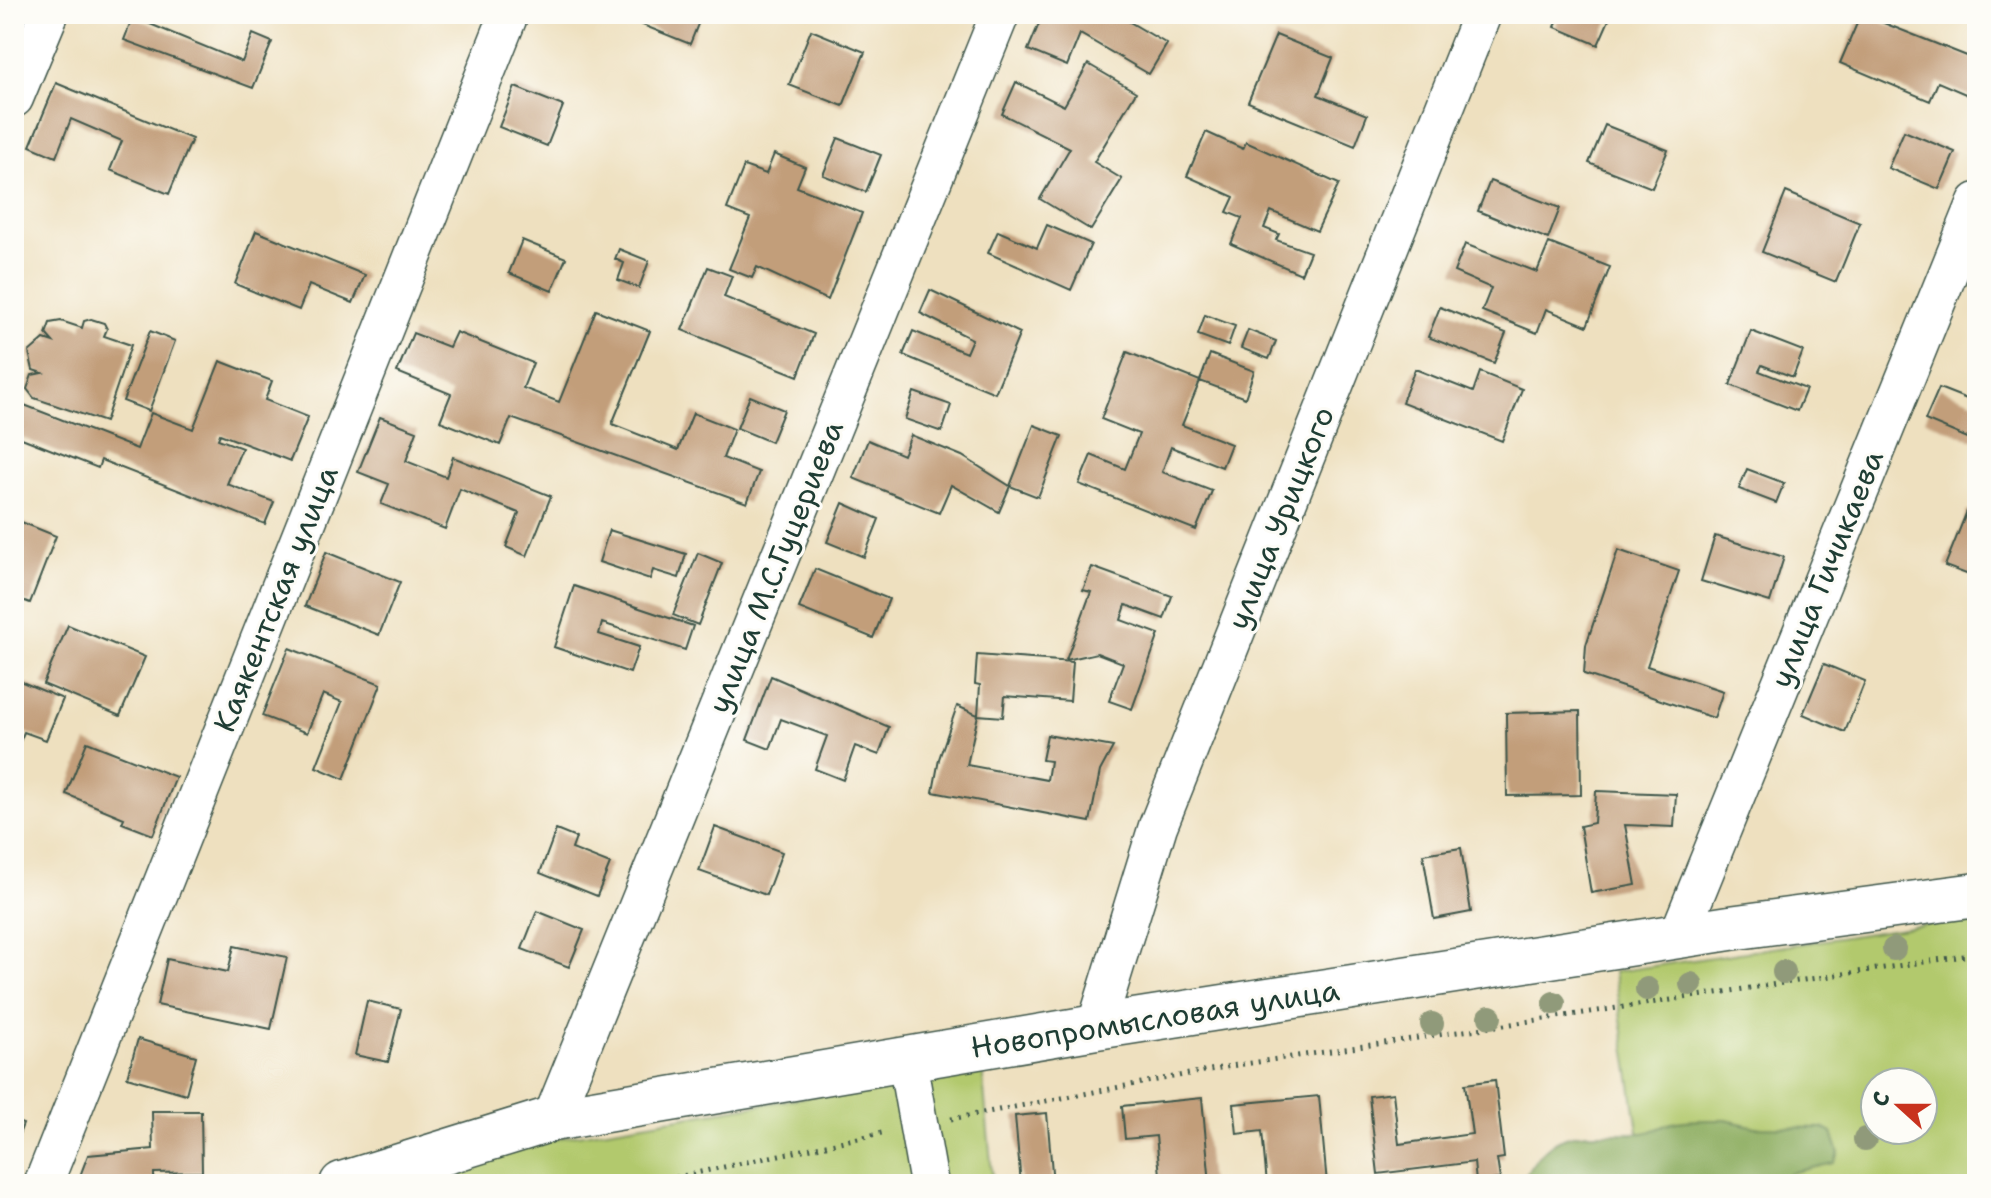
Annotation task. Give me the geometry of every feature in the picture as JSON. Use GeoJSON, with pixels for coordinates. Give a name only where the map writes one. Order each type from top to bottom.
{"type":"FeatureCollection","features":[{"type":"Feature","properties":{"kind":"main road","name":"Новопромысловая улица"},"geometry":{"type":"LineString","coordinates":[[342,1184],[552,1119],[1096,1027],[1678,937],[1977,895]]}},
{"type":"Feature","properties":{"kind":"street"},"geometry":{"type":"LineString","coordinates":[[14,98],[49,14]]}},
{"type":"Feature","properties":{"kind":"street","name":"Каякентская улица"},"geometry":{"type":"LineString","coordinates":[[43,1184],[509,14]]}},
{"type":"Feature","properties":{"kind":"street","name":"улица М.С.Гуцериева"},"geometry":{"type":"LineString","coordinates":[[552,1119],[1000,14]]}},
{"type":"Feature","properties":{"kind":"street","name":"улица Урицкого"},"geometry":{"type":"LineString","coordinates":[[1096,1027],[1158,826],[1482,14]]}},
{"type":"Feature","properties":{"kind":"street","name":"улица Гичикаева"},"geometry":{"type":"LineString","coordinates":[[1678,937],[1977,202]]}},
{"type":"Feature","properties":{"kind":"street"},"geometry":{"type":"LineString","coordinates":[[907,1060],[929,1184]]}},
{"type":"Feature","properties":{"kind":"path"},"geometry":{"type":"LineString","coordinates":[[645,1184],[918,1126],[1231,1066],[1977,954]]}},
{"type":"Feature","properties":{"kind":"green space"},"geometry":{"type":"Polygon","coordinates":[[[1977,917],[1977,1184],[1646,1184],[1614,972],[1977,917]]]}},
{"type":"Feature","properties":{"kind":"green space"},"geometry":{"type":"Polygon","coordinates":[[[982,1068],[993,1184],[396,1184],[565,1137],[982,1068]]]}},
{"type":"Feature","properties":{"kind":"green space"},"geometry":{"type":"Polygon","coordinates":[[[1726,1120],[1756,1127],[1823,1128],[1832,1133],[1839,1153],[1834,1163],[1790,1173],[1778,1184],[1520,1184],[1545,1150],[1570,1136],[1645,1133],[1676,1122],[1726,1120]]]}},
{"type":"Feature","properties":{"kind":"building"},"geometry":{"type":"Polygon","coordinates":[[[638,14],[702,14],[690,44],[635,22],[638,14]]]}},
{"type":"Feature","properties":{"kind":"building"},"geometry":{"type":"Polygon","coordinates":[[[1043,14],[1116,14],[1167,44],[1149,74],[1080,34],[1067,66],[1028,50],[1043,14]]]}},
{"type":"Feature","properties":{"kind":"building"},"geometry":{"type":"Polygon","coordinates":[[[1560,14],[1595,14],[1609,20],[1598,45],[1555,27],[1560,14]]]}},
{"type":"Feature","properties":{"kind":"building"},"geometry":{"type":"Polygon","coordinates":[[[1861,14],[1977,60],[1977,99],[1938,82],[1930,101],[1840,63],[1861,14]]]}},
{"type":"Feature","properties":{"kind":"building"},"geometry":{"type":"Polygon","coordinates":[[[133,17],[242,62],[253,34],[272,42],[253,88],[124,40],[133,17]]]}},
{"type":"Feature","properties":{"kind":"building"},"geometry":{"type":"Polygon","coordinates":[[[811,30],[865,52],[843,106],[789,85],[811,30]]]}},
{"type":"Feature","properties":{"kind":"building"},"geometry":{"type":"Polygon","coordinates":[[[1276,35],[1333,58],[1318,95],[1367,115],[1355,146],[1248,102],[1276,35]]]}},
{"type":"Feature","properties":{"kind":"building"},"geometry":{"type":"Polygon","coordinates":[[[1088,64],[1136,92],[1094,162],[1122,179],[1091,230],[1040,199],[1070,148],[1002,114],[1016,82],[1064,106],[1088,64]]]}},
{"type":"Feature","properties":{"kind":"building"},"geometry":{"type":"Polygon","coordinates":[[[56,83],[192,139],[169,194],[110,170],[122,141],[71,119],[56,157],[30,146],[56,83]]]}},
{"type":"Feature","properties":{"kind":"building"},"geometry":{"type":"Polygon","coordinates":[[[515,87],[563,106],[547,146],[499,127],[515,87]]]}},
{"type":"Feature","properties":{"kind":"building"},"geometry":{"type":"Polygon","coordinates":[[[1605,125],[1668,150],[1652,188],[1589,163],[1605,125]]]}},
{"type":"Feature","properties":{"kind":"building"},"geometry":{"type":"Polygon","coordinates":[[[1904,131],[1955,152],[1939,189],[1888,168],[1904,131]]]}},
{"type":"Feature","properties":{"kind":"building"},"geometry":{"type":"Polygon","coordinates":[[[1206,132],[1243,149],[1246,142],[1339,184],[1317,231],[1271,211],[1264,228],[1279,234],[1276,240],[1310,252],[1301,274],[1231,244],[1242,218],[1227,212],[1234,197],[1187,176],[1206,132]]]}},
{"type":"Feature","properties":{"kind":"building"},"geometry":{"type":"Polygon","coordinates":[[[838,138],[881,155],[866,192],[823,175],[838,138]]]}},
{"type":"Feature","properties":{"kind":"building"},"geometry":{"type":"Polygon","coordinates":[[[774,154],[805,167],[797,187],[862,213],[828,300],[757,267],[752,278],[729,269],[750,218],[727,209],[744,166],[766,174],[774,154]]]}},
{"type":"Feature","properties":{"kind":"building"},"geometry":{"type":"Polygon","coordinates":[[[1490,181],[1560,208],[1548,239],[1478,211],[1490,181]]]}},
{"type":"Feature","properties":{"kind":"building"},"geometry":{"type":"Polygon","coordinates":[[[1786,192],[1860,223],[1836,282],[1762,252],[1786,192]]]}},
{"type":"Feature","properties":{"kind":"building"},"geometry":{"type":"Polygon","coordinates":[[[1047,225],[1091,244],[1071,290],[988,253],[998,231],[1037,248],[1047,225]]]}},
{"type":"Feature","properties":{"kind":"building"},"geometry":{"type":"Polygon","coordinates":[[[256,231],[365,275],[353,303],[309,285],[299,310],[235,284],[256,231]]]}},
{"type":"Feature","properties":{"kind":"building"},"geometry":{"type":"Polygon","coordinates":[[[522,240],[566,258],[552,291],[509,273],[522,240]]]}},
{"type":"Feature","properties":{"kind":"building"},"geometry":{"type":"Polygon","coordinates":[[[1549,243],[1610,267],[1587,326],[1546,309],[1537,333],[1482,311],[1491,288],[1454,272],[1465,244],[1537,272],[1549,243]]]}},
{"type":"Feature","properties":{"kind":"building"},"geometry":{"type":"Polygon","coordinates":[[[619,249],[649,261],[639,288],[618,280],[624,263],[615,259],[619,249]]]}},
{"type":"Feature","properties":{"kind":"building"},"geometry":{"type":"Polygon","coordinates":[[[708,267],[732,276],[724,297],[814,334],[798,376],[682,330],[708,267]]]}},
{"type":"Feature","properties":{"kind":"building"},"geometry":{"type":"Polygon","coordinates":[[[930,290],[1020,333],[995,393],[903,355],[913,331],[966,353],[972,339],[920,313],[930,290]]]}},
{"type":"Feature","properties":{"kind":"building"},"geometry":{"type":"Polygon","coordinates":[[[1440,307],[1506,333],[1494,363],[1428,337],[1440,307]]]}},
{"type":"Feature","properties":{"kind":"building"},"geometry":{"type":"Polygon","coordinates":[[[596,310],[650,331],[612,424],[678,450],[693,413],[734,429],[723,458],[759,472],[747,503],[511,418],[500,445],[440,421],[451,394],[397,372],[413,333],[449,347],[456,332],[533,363],[523,388],[559,402],[596,310]]]}},
{"type":"Feature","properties":{"kind":"building"},"geometry":{"type":"Polygon","coordinates":[[[1205,315],[1235,326],[1228,346],[1198,335],[1205,315]]]}},
{"type":"Feature","properties":{"kind":"building"},"geometry":{"type":"Polygon","coordinates":[[[91,319],[104,323],[107,329],[104,336],[131,345],[105,422],[34,398],[27,389],[32,375],[42,373],[33,370],[29,352],[44,339],[53,342],[46,334],[50,323],[61,321],[82,328],[84,321],[91,319]]]}},
{"type":"Feature","properties":{"kind":"building"},"geometry":{"type":"Polygon","coordinates":[[[1248,330],[1276,341],[1269,359],[1241,348],[1248,330]]]}},
{"type":"Feature","properties":{"kind":"building"},"geometry":{"type":"Polygon","coordinates":[[[150,331],[175,341],[149,411],[123,401],[150,331]]]}},
{"type":"Feature","properties":{"kind":"building"},"geometry":{"type":"Polygon","coordinates":[[[1751,331],[1803,351],[1793,377],[1762,365],[1759,371],[1806,389],[1797,411],[1730,385],[1751,331]]]}},
{"type":"Feature","properties":{"kind":"building"},"geometry":{"type":"Polygon","coordinates":[[[1127,352],[1200,381],[1182,425],[1231,444],[1222,467],[1171,447],[1162,472],[1212,491],[1196,530],[1079,484],[1091,455],[1125,469],[1139,434],[1101,419],[1127,352]]]}},
{"type":"Feature","properties":{"kind":"building"},"geometry":{"type":"Polygon","coordinates":[[[1210,354],[1254,371],[1245,398],[1200,381],[1210,354]]]}},
{"type":"Feature","properties":{"kind":"building"},"geometry":{"type":"Polygon","coordinates":[[[220,361],[272,381],[265,400],[308,417],[290,461],[220,434],[218,439],[242,448],[227,484],[274,502],[265,524],[101,460],[98,468],[14,435],[14,401],[137,449],[151,413],[193,429],[220,361]]]}},
{"type":"Feature","properties":{"kind":"building"},"geometry":{"type":"Polygon","coordinates":[[[1415,369],[1473,392],[1480,372],[1522,389],[1502,441],[1402,402],[1415,369]]]}},
{"type":"Feature","properties":{"kind":"building"},"geometry":{"type":"Polygon","coordinates":[[[1939,388],[1977,403],[1977,442],[1925,420],[1939,388]]]}},
{"type":"Feature","properties":{"kind":"building"},"geometry":{"type":"Polygon","coordinates":[[[914,392],[951,405],[942,432],[905,419],[914,392]]]}},
{"type":"Feature","properties":{"kind":"building"},"geometry":{"type":"Polygon","coordinates":[[[750,396],[784,410],[771,442],[737,428],[750,396]]]}},
{"type":"Feature","properties":{"kind":"building"},"geometry":{"type":"Polygon","coordinates":[[[380,417],[417,431],[406,461],[446,477],[453,457],[551,496],[527,556],[506,547],[519,513],[460,489],[445,529],[381,504],[389,484],[358,472],[380,417]]]}},
{"type":"Feature","properties":{"kind":"building"},"geometry":{"type":"Polygon","coordinates":[[[1034,425],[1062,436],[1038,497],[1010,486],[1034,425]]]}},
{"type":"Feature","properties":{"kind":"building"},"geometry":{"type":"Polygon","coordinates":[[[911,435],[962,456],[1010,486],[999,512],[951,485],[939,513],[853,478],[868,440],[903,455],[911,435]]]}},
{"type":"Feature","properties":{"kind":"building"},"geometry":{"type":"Polygon","coordinates":[[[1747,469],[1784,483],[1776,503],[1739,489],[1747,469]]]}},
{"type":"Feature","properties":{"kind":"building"},"geometry":{"type":"Polygon","coordinates":[[[843,503],[879,519],[864,557],[827,542],[843,503]]]}},
{"type":"Feature","properties":{"kind":"building"},"geometry":{"type":"Polygon","coordinates":[[[1967,511],[1977,515],[1977,578],[1945,566],[1967,511]]]}},
{"type":"Feature","properties":{"kind":"building"},"geometry":{"type":"Polygon","coordinates":[[[14,519],[56,536],[30,603],[14,597],[14,519]]]}},
{"type":"Feature","properties":{"kind":"building"},"geometry":{"type":"Polygon","coordinates":[[[609,530],[686,554],[679,578],[653,570],[650,579],[599,562],[609,530]]]}},
{"type":"Feature","properties":{"kind":"building"},"geometry":{"type":"Polygon","coordinates":[[[1715,536],[1784,557],[1770,602],[1701,581],[1715,536]]]}},
{"type":"Feature","properties":{"kind":"building"},"geometry":{"type":"Polygon","coordinates":[[[1618,550],[1679,571],[1647,666],[1723,691],[1714,718],[1584,674],[1586,645],[1618,550]]]}},
{"type":"Feature","properties":{"kind":"building"},"geometry":{"type":"Polygon","coordinates":[[[326,552],[400,582],[379,635],[305,606],[326,552]]]}},
{"type":"Feature","properties":{"kind":"building"},"geometry":{"type":"Polygon","coordinates":[[[698,553],[722,563],[698,625],[673,615],[698,553]]]}},
{"type":"Feature","properties":{"kind":"building"},"geometry":{"type":"Polygon","coordinates":[[[1092,567],[1172,596],[1164,619],[1126,605],[1121,620],[1159,634],[1132,709],[1109,701],[1123,663],[1097,653],[1066,660],[1091,592],[1083,590],[1092,567]]]}},
{"type":"Feature","properties":{"kind":"building"},"geometry":{"type":"Polygon","coordinates":[[[815,569],[889,599],[873,638],[799,608],[815,569]]]}},
{"type":"Feature","properties":{"kind":"building"},"geometry":{"type":"Polygon","coordinates":[[[574,586],[693,626],[685,650],[602,623],[599,634],[639,647],[630,673],[554,647],[574,586]]]}},
{"type":"Feature","properties":{"kind":"building"},"geometry":{"type":"Polygon","coordinates":[[[68,625],[145,657],[120,716],[43,684],[68,625]]]}},
{"type":"Feature","properties":{"kind":"building"},"geometry":{"type":"Polygon","coordinates":[[[289,648],[381,684],[344,779],[316,767],[342,702],[323,694],[307,733],[262,716],[289,648]]]}},
{"type":"Feature","properties":{"kind":"building"},"geometry":{"type":"Polygon","coordinates":[[[977,655],[1073,662],[1070,701],[1005,696],[1003,717],[978,715],[980,685],[975,684],[977,655]]]}},
{"type":"Feature","properties":{"kind":"building"},"geometry":{"type":"Polygon","coordinates":[[[1824,664],[1865,681],[1845,732],[1803,714],[1824,664]]]}},
{"type":"Feature","properties":{"kind":"building"},"geometry":{"type":"Polygon","coordinates":[[[771,676],[889,727],[879,755],[855,746],[843,780],[815,769],[827,736],[781,719],[770,749],[747,740],[771,676]]]}},
{"type":"Feature","properties":{"kind":"building"},"geometry":{"type":"Polygon","coordinates":[[[15,679],[63,699],[46,740],[24,732],[14,756],[15,679]]]}},
{"type":"Feature","properties":{"kind":"building"},"geometry":{"type":"Polygon","coordinates":[[[957,706],[978,715],[967,765],[1047,780],[1050,761],[1042,760],[1047,735],[1113,747],[1100,771],[1090,822],[933,792],[939,759],[957,706]]]}},
{"type":"Feature","properties":{"kind":"building"},"geometry":{"type":"Polygon","coordinates":[[[1580,711],[1581,795],[1507,796],[1506,713],[1580,711]]]}},
{"type":"Feature","properties":{"kind":"building"},"geometry":{"type":"Polygon","coordinates":[[[87,742],[176,777],[153,835],[122,823],[124,818],[66,794],[87,742]]]}},
{"type":"Feature","properties":{"kind":"building"},"geometry":{"type":"Polygon","coordinates":[[[1596,791],[1676,794],[1674,827],[1625,825],[1636,885],[1591,893],[1580,826],[1594,823],[1596,791]]]}},
{"type":"Feature","properties":{"kind":"building"},"geometry":{"type":"Polygon","coordinates":[[[715,827],[782,852],[766,895],[699,871],[715,827]]]}},
{"type":"Feature","properties":{"kind":"building"},"geometry":{"type":"Polygon","coordinates":[[[556,830],[576,838],[572,849],[610,864],[597,896],[540,873],[556,830]]]}},
{"type":"Feature","properties":{"kind":"building"},"geometry":{"type":"Polygon","coordinates":[[[1461,848],[1471,912],[1434,919],[1423,854],[1461,848]]]}},
{"type":"Feature","properties":{"kind":"building"},"geometry":{"type":"Polygon","coordinates":[[[537,911],[584,930],[569,967],[522,949],[537,911]]]}},
{"type":"Feature","properties":{"kind":"building"},"geometry":{"type":"Polygon","coordinates":[[[234,946],[287,957],[271,1029],[157,1005],[167,959],[228,972],[234,946]]]}},
{"type":"Feature","properties":{"kind":"building"},"geometry":{"type":"Polygon","coordinates":[[[367,1001],[401,1009],[388,1062],[355,1055],[367,1001]]]}},
{"type":"Feature","properties":{"kind":"building"},"geometry":{"type":"Polygon","coordinates":[[[138,1039],[196,1056],[186,1094],[127,1077],[138,1039]]]}},
{"type":"Feature","properties":{"kind":"building"},"geometry":{"type":"Polygon","coordinates":[[[1495,1080],[1504,1158],[1497,1159],[1500,1179],[1476,1182],[1474,1162],[1378,1174],[1369,1096],[1393,1093],[1399,1144],[1472,1134],[1465,1084],[1495,1080]]]}},
{"type":"Feature","properties":{"kind":"building"},"geometry":{"type":"Polygon","coordinates":[[[1319,1096],[1327,1184],[1267,1184],[1262,1131],[1237,1134],[1234,1104],[1319,1096]]]}},
{"type":"Feature","properties":{"kind":"building"},"geometry":{"type":"Polygon","coordinates":[[[1202,1098],[1210,1184],[1161,1184],[1156,1136],[1125,1139],[1122,1106],[1202,1098]]]}},
{"type":"Feature","properties":{"kind":"building"},"geometry":{"type":"Polygon","coordinates":[[[152,1111],[201,1111],[202,1172],[154,1173],[154,1184],[77,1184],[88,1155],[153,1149],[152,1111]]]}},
{"type":"Feature","properties":{"kind":"building"},"geometry":{"type":"Polygon","coordinates":[[[1047,1113],[1053,1184],[1021,1184],[1015,1116],[1047,1113]]]}},
{"type":"Feature","properties":{"kind":"building"},"geometry":{"type":"Polygon","coordinates":[[[14,1121],[23,1124],[14,1147],[14,1121]]]}}]}
